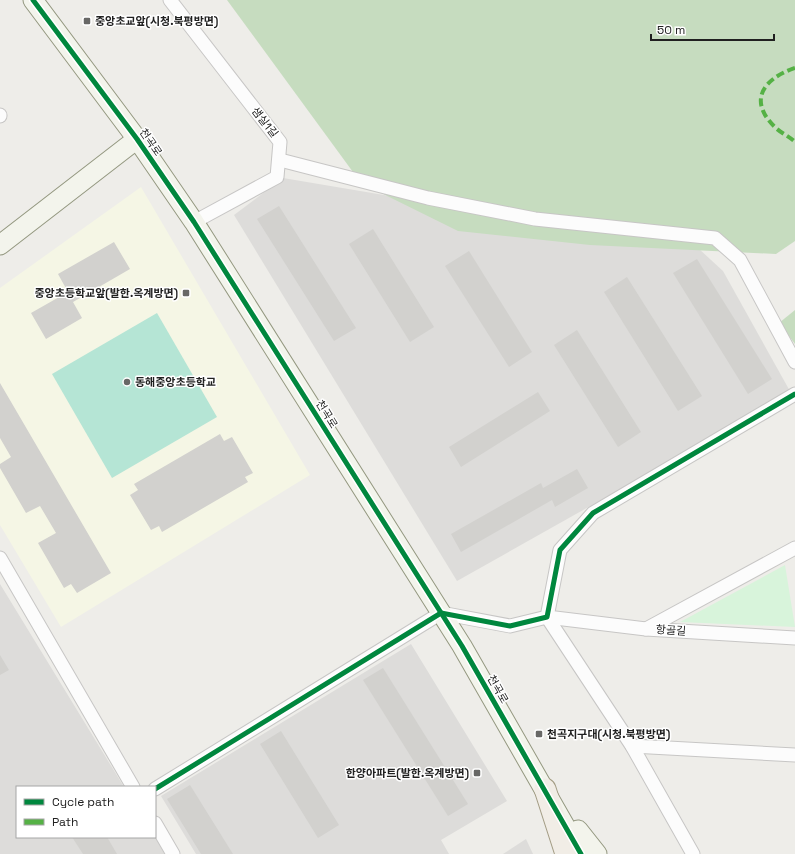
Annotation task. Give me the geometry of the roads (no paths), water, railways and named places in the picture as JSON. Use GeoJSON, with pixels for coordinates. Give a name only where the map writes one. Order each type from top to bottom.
{"type":"FeatureCollection","features":[{"type":"Feature","properties":{"kind":"main road"},"geometry":{"type":"LineString","coordinates":[[545,790],[566,854]]}},
{"type":"Feature","properties":{"kind":"street","name":"천곡로"},"geometry":{"type":"LineString","coordinates":[[33,0],[137,139],[194,222],[441,613],[581,854]]}},
{"type":"Feature","properties":{"kind":"street","name":"샘실1길"},"geometry":{"type":"LineString","coordinates":[[170,0],[280,142],[280,160],[276,177],[194,222]]}},
{"type":"Feature","properties":{"kind":"street"},"geometry":{"type":"LineString","coordinates":[[0,245],[137,139]]}},
{"type":"Feature","properties":{"kind":"street"},"geometry":{"type":"LineString","coordinates":[[280,160],[428,198],[535,219],[715,238],[740,260],[795,362]]}},
{"type":"Feature","properties":{"kind":"street"},"geometry":{"type":"LineString","coordinates":[[693,854],[632,746],[547,617],[560,550],[593,513],[795,394]]}},
{"type":"Feature","properties":{"kind":"street"},"geometry":{"type":"LineString","coordinates":[[646,629],[795,548]]}},
{"type":"Feature","properties":{"kind":"street"},"geometry":{"type":"LineString","coordinates":[[0,558],[132,786]]}},
{"type":"Feature","properties":{"kind":"street"},"geometry":{"type":"LineString","coordinates":[[156,788],[441,613],[510,626],[547,617]]}},
{"type":"Feature","properties":{"kind":"street","name":"항골길"},"geometry":{"type":"LineString","coordinates":[[547,617],[646,629],[795,638]]}},
{"type":"Feature","properties":{"kind":"street"},"geometry":{"type":"LineString","coordinates":[[632,746],[795,755]]}},
{"type":"Feature","properties":{"kind":"street"},"geometry":{"type":"LineString","coordinates":[[545,790],[597,854]]}},
{"type":"Feature","properties":{"kind":"street"},"geometry":{"type":"LineString","coordinates":[[156,825],[174,854]]}},
{"type":"Feature","properties":{"kind":"place","name":"중앙초교앞(시청.북평방면)"},"geometry":{"type":"Point","coordinates":[87,21]}},
{"type":"Feature","properties":{"kind":"place","name":"중앙초등학교앞(발한.옥계방면)"},"geometry":{"type":"Point","coordinates":[186,293]}},
{"type":"Feature","properties":{"kind":"place","name":"동해중앙초등학교"},"geometry":{"type":"Point","coordinates":[127,382]}},
{"type":"Feature","properties":{"kind":"place","name":"천곡지구대(시청.북평방면)"},"geometry":{"type":"Point","coordinates":[539,734]}},
{"type":"Feature","properties":{"kind":"place","name":"한양아파트(발한.옥계방면)"},"geometry":{"type":"Point","coordinates":[477,773]}}]}
